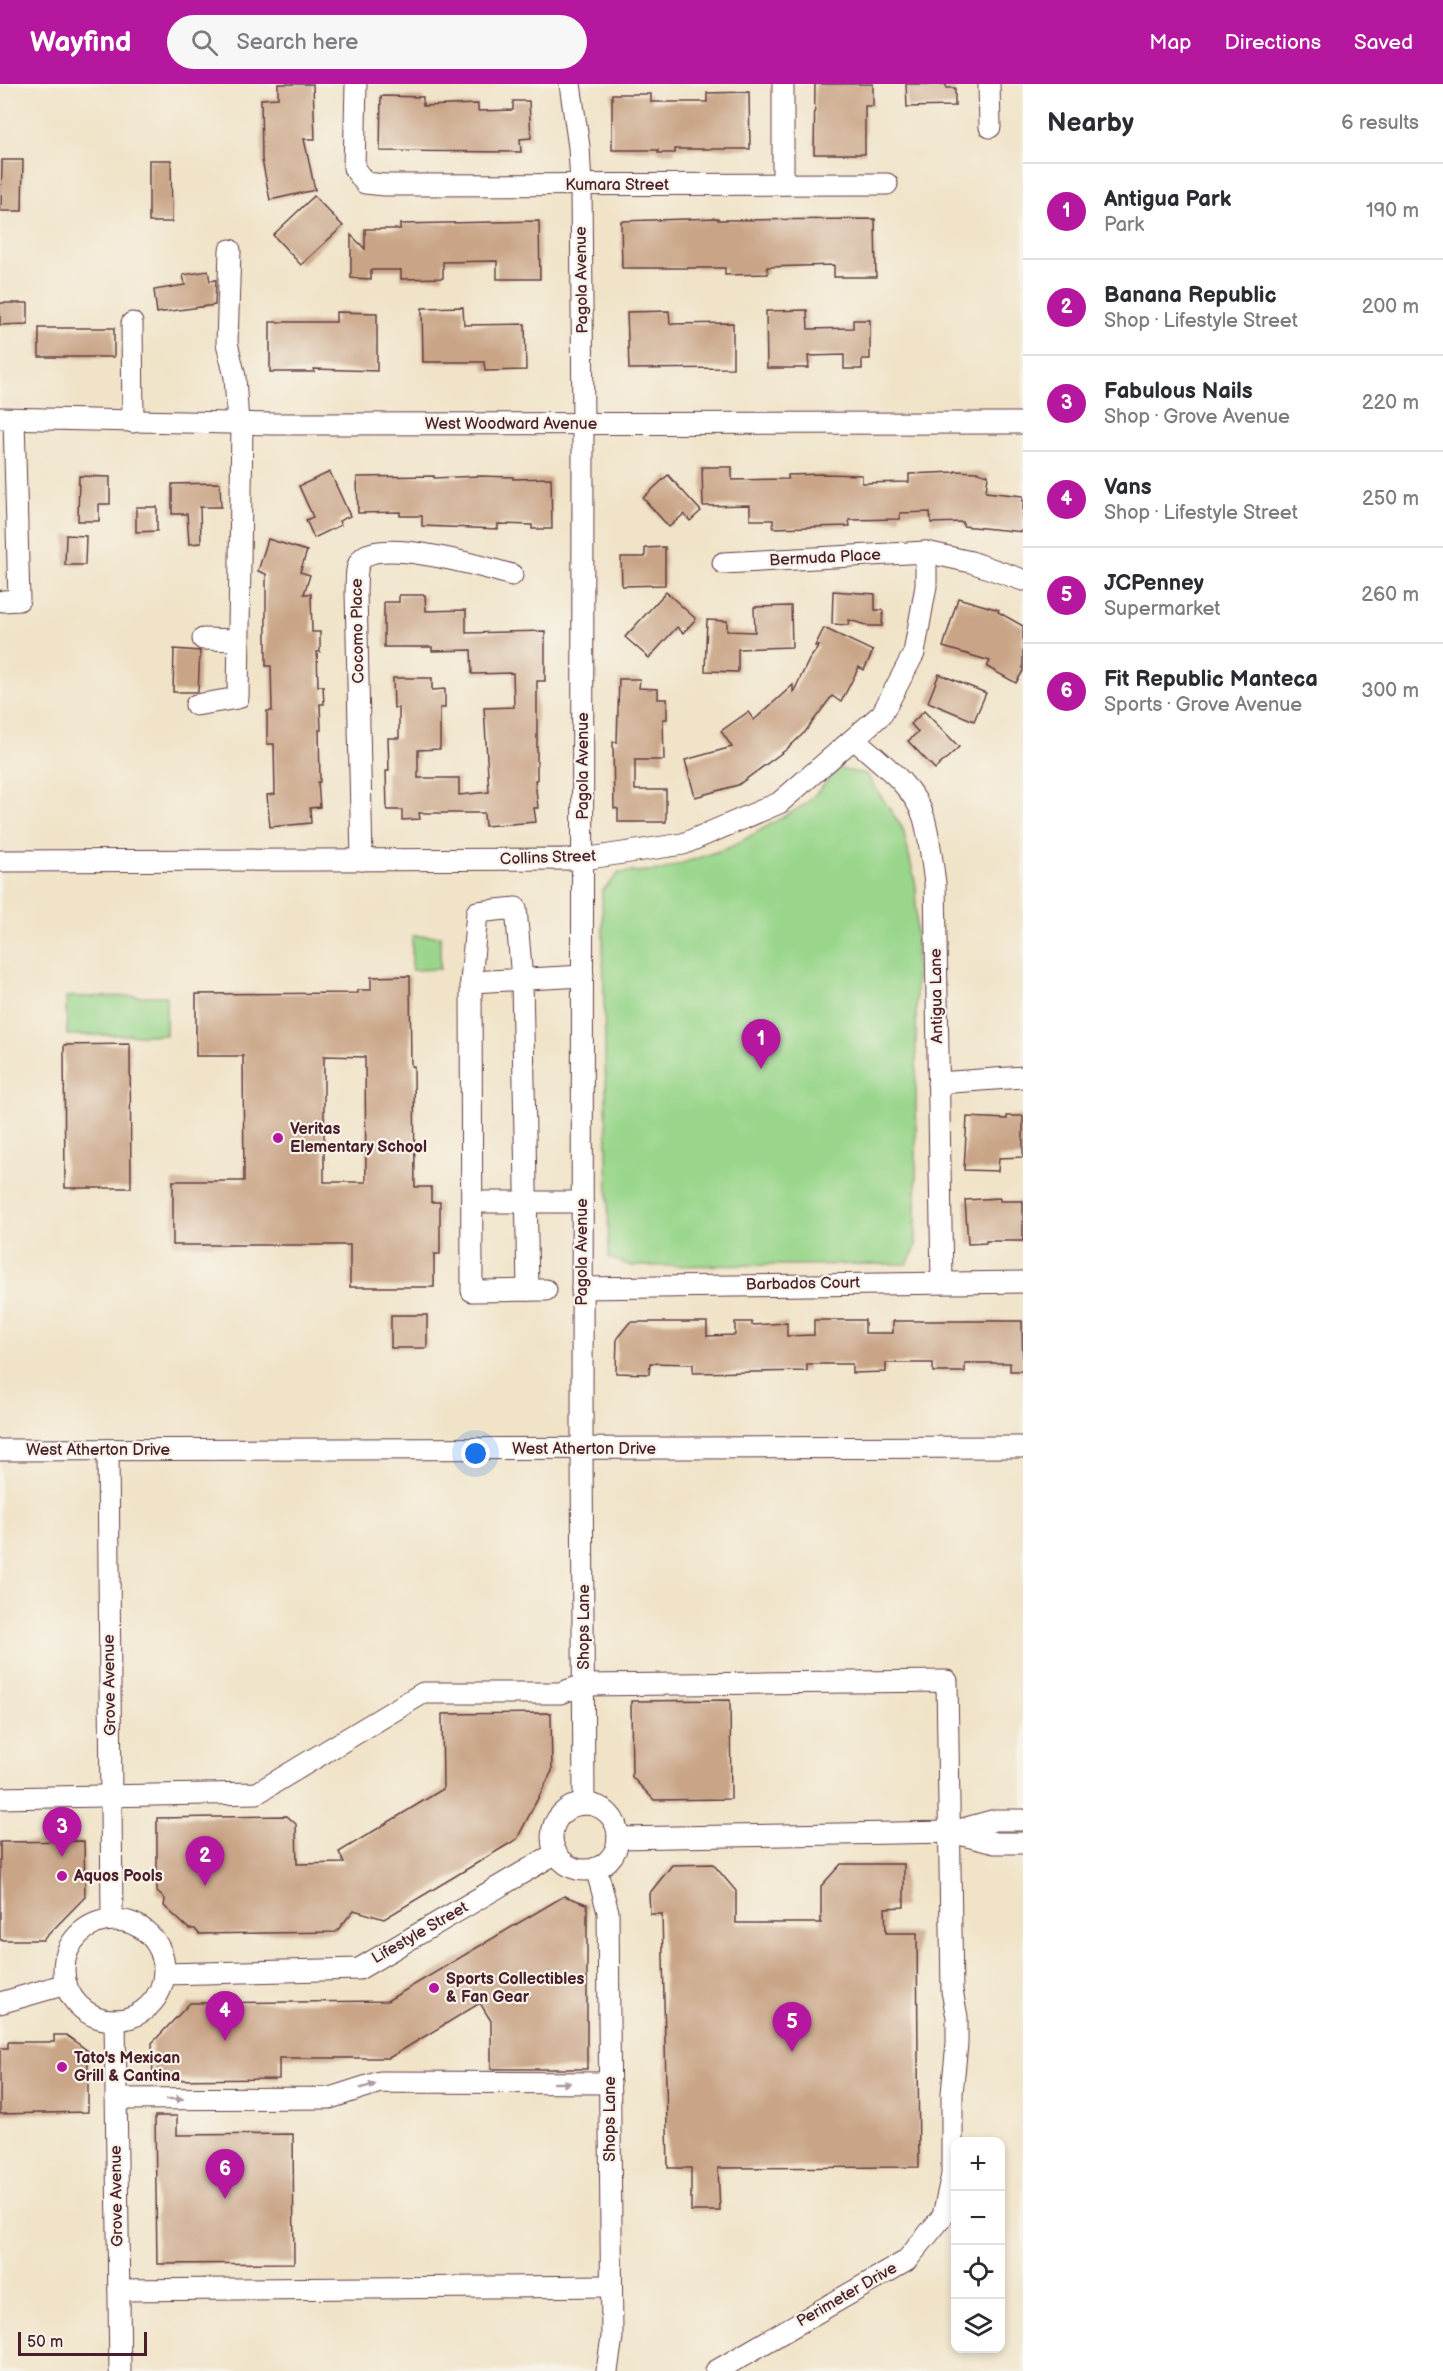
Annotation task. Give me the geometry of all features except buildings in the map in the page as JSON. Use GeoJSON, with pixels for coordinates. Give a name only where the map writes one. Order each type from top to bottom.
{"type":"FeatureCollection","features":[{"type":"Feature","properties":{"kind":"street","name":"Kumara Street"},"geometry":{"type":"LineString","coordinates":[[356,84],[354,168],[365,183],[581,186],[887,184]]}},
{"type":"Feature","properties":{"kind":"street","name":"Pagola Avenue"},"geometry":{"type":"LineString","coordinates":[[570,84],[579,147],[581,186],[583,423],[582,1450]]}},
{"type":"Feature","properties":{"kind":"street"},"geometry":{"type":"LineString","coordinates":[[783,84],[783,184]]}},
{"type":"Feature","properties":{"kind":"street"},"geometry":{"type":"LineString","coordinates":[[990,84],[990,127]]}},
{"type":"Feature","properties":{"kind":"street"},"geometry":{"type":"LineString","coordinates":[[196,705],[238,698],[240,424],[235,377],[227,343],[230,250]]}},
{"type":"Feature","properties":{"kind":"street"},"geometry":{"type":"LineString","coordinates":[[132,323],[133,422]]}},
{"type":"Feature","properties":{"kind":"street"},"geometry":{"type":"LineString","coordinates":[[3,601],[19,600],[7,418]]}},
{"type":"Feature","properties":{"kind":"street","name":"West Woodward Avenue"},"geometry":{"type":"LineString","coordinates":[[7,418],[240,424],[1023,423]]}},
{"type":"Feature","properties":{"kind":"street","name":"Cocomo Place"},"geometry":{"type":"LineString","coordinates":[[362,860],[357,567],[366,556],[386,550],[468,562],[512,575]]}},
{"type":"Feature","properties":{"kind":"street","name":"Collins Street"},"geometry":{"type":"LineString","coordinates":[[0,861],[583,859],[683,844],[778,803],[882,714],[914,653],[926,586],[926,552]]}},
{"type":"Feature","properties":{"kind":"street","name":"Bermuda Place"},"geometry":{"type":"LineString","coordinates":[[723,563],[926,552],[971,562],[1023,580]]}},
{"type":"Feature","properties":{"kind":"street"},"geometry":{"type":"LineString","coordinates":[[202,639],[239,640]]}},
{"type":"Feature","properties":{"kind":"street","name":"Antigua Lane"},"geometry":{"type":"LineString","coordinates":[[854,738],[902,781],[924,816],[935,883],[942,1282]]}},
{"type":"Feature","properties":{"kind":"street"},"geometry":{"type":"LineString","coordinates":[[516,908],[522,980],[526,1202],[537,1290],[472,1291],[471,982],[477,912],[516,908]]}},
{"type":"Feature","properties":{"kind":"street"},"geometry":{"type":"LineString","coordinates":[[471,982],[583,976]]}},
{"type":"Feature","properties":{"kind":"street"},"geometry":{"type":"LineString","coordinates":[[938,1083],[1023,1077]]}},
{"type":"Feature","properties":{"kind":"street"},"geometry":{"type":"LineString","coordinates":[[472,1202],[582,1202]]}},
{"type":"Feature","properties":{"kind":"street","name":"Barbados Court"},"geometry":{"type":"LineString","coordinates":[[582,1288],[1023,1282]]}},
{"type":"Feature","properties":{"kind":"street","name":"West Atherton Drive"},"geometry":{"type":"LineString","coordinates":[[0,1450],[1023,1447]]}},
{"type":"Feature","properties":{"kind":"street","name":"Grove Avenue"},"geometry":{"type":"LineString","coordinates":[[108,1450],[112,1920]]}},
{"type":"Feature","properties":{"kind":"street","name":"Shops Lane"},"geometry":{"type":"LineString","coordinates":[[582,1450],[584,1804]]}},
{"type":"Feature","properties":{"kind":"street","name":"Perimeter Drive"},"geometry":{"type":"LineString","coordinates":[[584,1685],[947,1681],[952,1991],[957,2017],[957,2044],[952,2093],[952,2175],[943,2216],[906,2261],[716,2371]]}},
{"type":"Feature","properties":{"kind":"street"},"geometry":{"type":"LineString","coordinates":[[0,1798],[257,1793],[423,1693],[560,1693],[584,1685]]}},
{"type":"Feature","properties":{"kind":"street"},"geometry":{"type":"LineString","coordinates":[[584,1804],[602,1809],[610,1816],[616,1824],[618,1838],[614,1854],[608,1862],[596,1868],[579,1870],[568,1866],[556,1853],[552,1839],[556,1819],[572,1806],[584,1804]]}},
{"type":"Feature","properties":{"kind":"street"},"geometry":{"type":"LineString","coordinates":[[618,1838],[951,1832],[995,1820],[1023,1820]]}},
{"type":"Feature","properties":{"kind":"street"},"geometry":{"type":"LineString","coordinates":[[951,1832],[995,1843],[1023,1843]]}},
{"type":"Feature","properties":{"kind":"street","name":"Lifestyle Street"},"geometry":{"type":"LineString","coordinates":[[165,1974],[359,1969],[556,1853]]}},
{"type":"Feature","properties":{"kind":"street","name":"Shops Lane"},"geometry":{"type":"LineString","coordinates":[[596,1868],[608,1912],[612,2337],[607,2371]]}},
{"type":"Feature","properties":{"kind":"street"},"geometry":{"type":"LineString","coordinates":[[112,1920],[123,1921],[139,1926],[153,1938],[163,1956],[165,1974],[158,1994],[147,2008],[132,2017],[105,2019],[88,2013],[74,2000],[66,1984],[65,1959],[72,1943],[81,1933],[95,1924],[112,1920]]}},
{"type":"Feature","properties":{"kind":"street"},"geometry":{"type":"LineString","coordinates":[[0,2002],[66,1984]]}},
{"type":"Feature","properties":{"kind":"street","name":"Grove Avenue"},"geometry":{"type":"LineString","coordinates":[[115,2020],[120,2371]]}},
{"type":"Feature","properties":{"kind":"street"},"geometry":{"type":"LineString","coordinates":[[116,2099],[330,2098],[380,2082],[610,2083]]}},
{"type":"Feature","properties":{"kind":"street"},"geometry":{"type":"LineString","coordinates":[[119,2290],[611,2286]]}},
{"type":"Feature","properties":{"kind":"green space"},"geometry":{"type":"Polygon","coordinates":[[[839,769],[866,774],[903,829],[916,886],[916,1247],[907,1264],[632,1266],[609,1258],[602,891],[619,873],[662,870],[731,847],[806,804],[839,769]]]}},
{"type":"Feature","properties":{"kind":"green space"},"geometry":{"type":"Polygon","coordinates":[[[412,936],[440,936],[440,969],[412,970],[412,936]]]}},
{"type":"Feature","properties":{"kind":"green space"},"geometry":{"type":"Polygon","coordinates":[[[166,996],[166,1035],[67,1035],[66,997],[166,996]]]}},
{"type":"Feature","properties":{"kind":"place","name":"Antigua Park"},"geometry":{"type":"Point","coordinates":[761,1069]}},
{"type":"Feature","properties":{"kind":"place","name":"Veritas Elementary School"},"geometry":{"type":"Point","coordinates":[278,1138]}},
{"type":"Feature","properties":{"kind":"place","name":"Fabulous Nails"},"geometry":{"type":"Point","coordinates":[62,1857]}},
{"type":"Feature","properties":{"kind":"place","name":"Aquos Pools"},"geometry":{"type":"Point","coordinates":[62,1876]}},
{"type":"Feature","properties":{"kind":"place","name":"Banana Republic"},"geometry":{"type":"Point","coordinates":[205,1886]}},
{"type":"Feature","properties":{"kind":"place","name":"Sports Collectibles & Fan Gear"},"geometry":{"type":"Point","coordinates":[434,1988]}},
{"type":"Feature","properties":{"kind":"place","name":"Vans"},"geometry":{"type":"Point","coordinates":[225,2041]}},
{"type":"Feature","properties":{"kind":"place","name":"JCPenney"},"geometry":{"type":"Point","coordinates":[792,2052]}},
{"type":"Feature","properties":{"kind":"place","name":"Tato's Mexican Grill & Cantina"},"geometry":{"type":"Point","coordinates":[62,2067]}},
{"type":"Feature","properties":{"kind":"place","name":"Fit Republic Manteca"},"geometry":{"type":"Point","coordinates":[225,2199]}}]}
